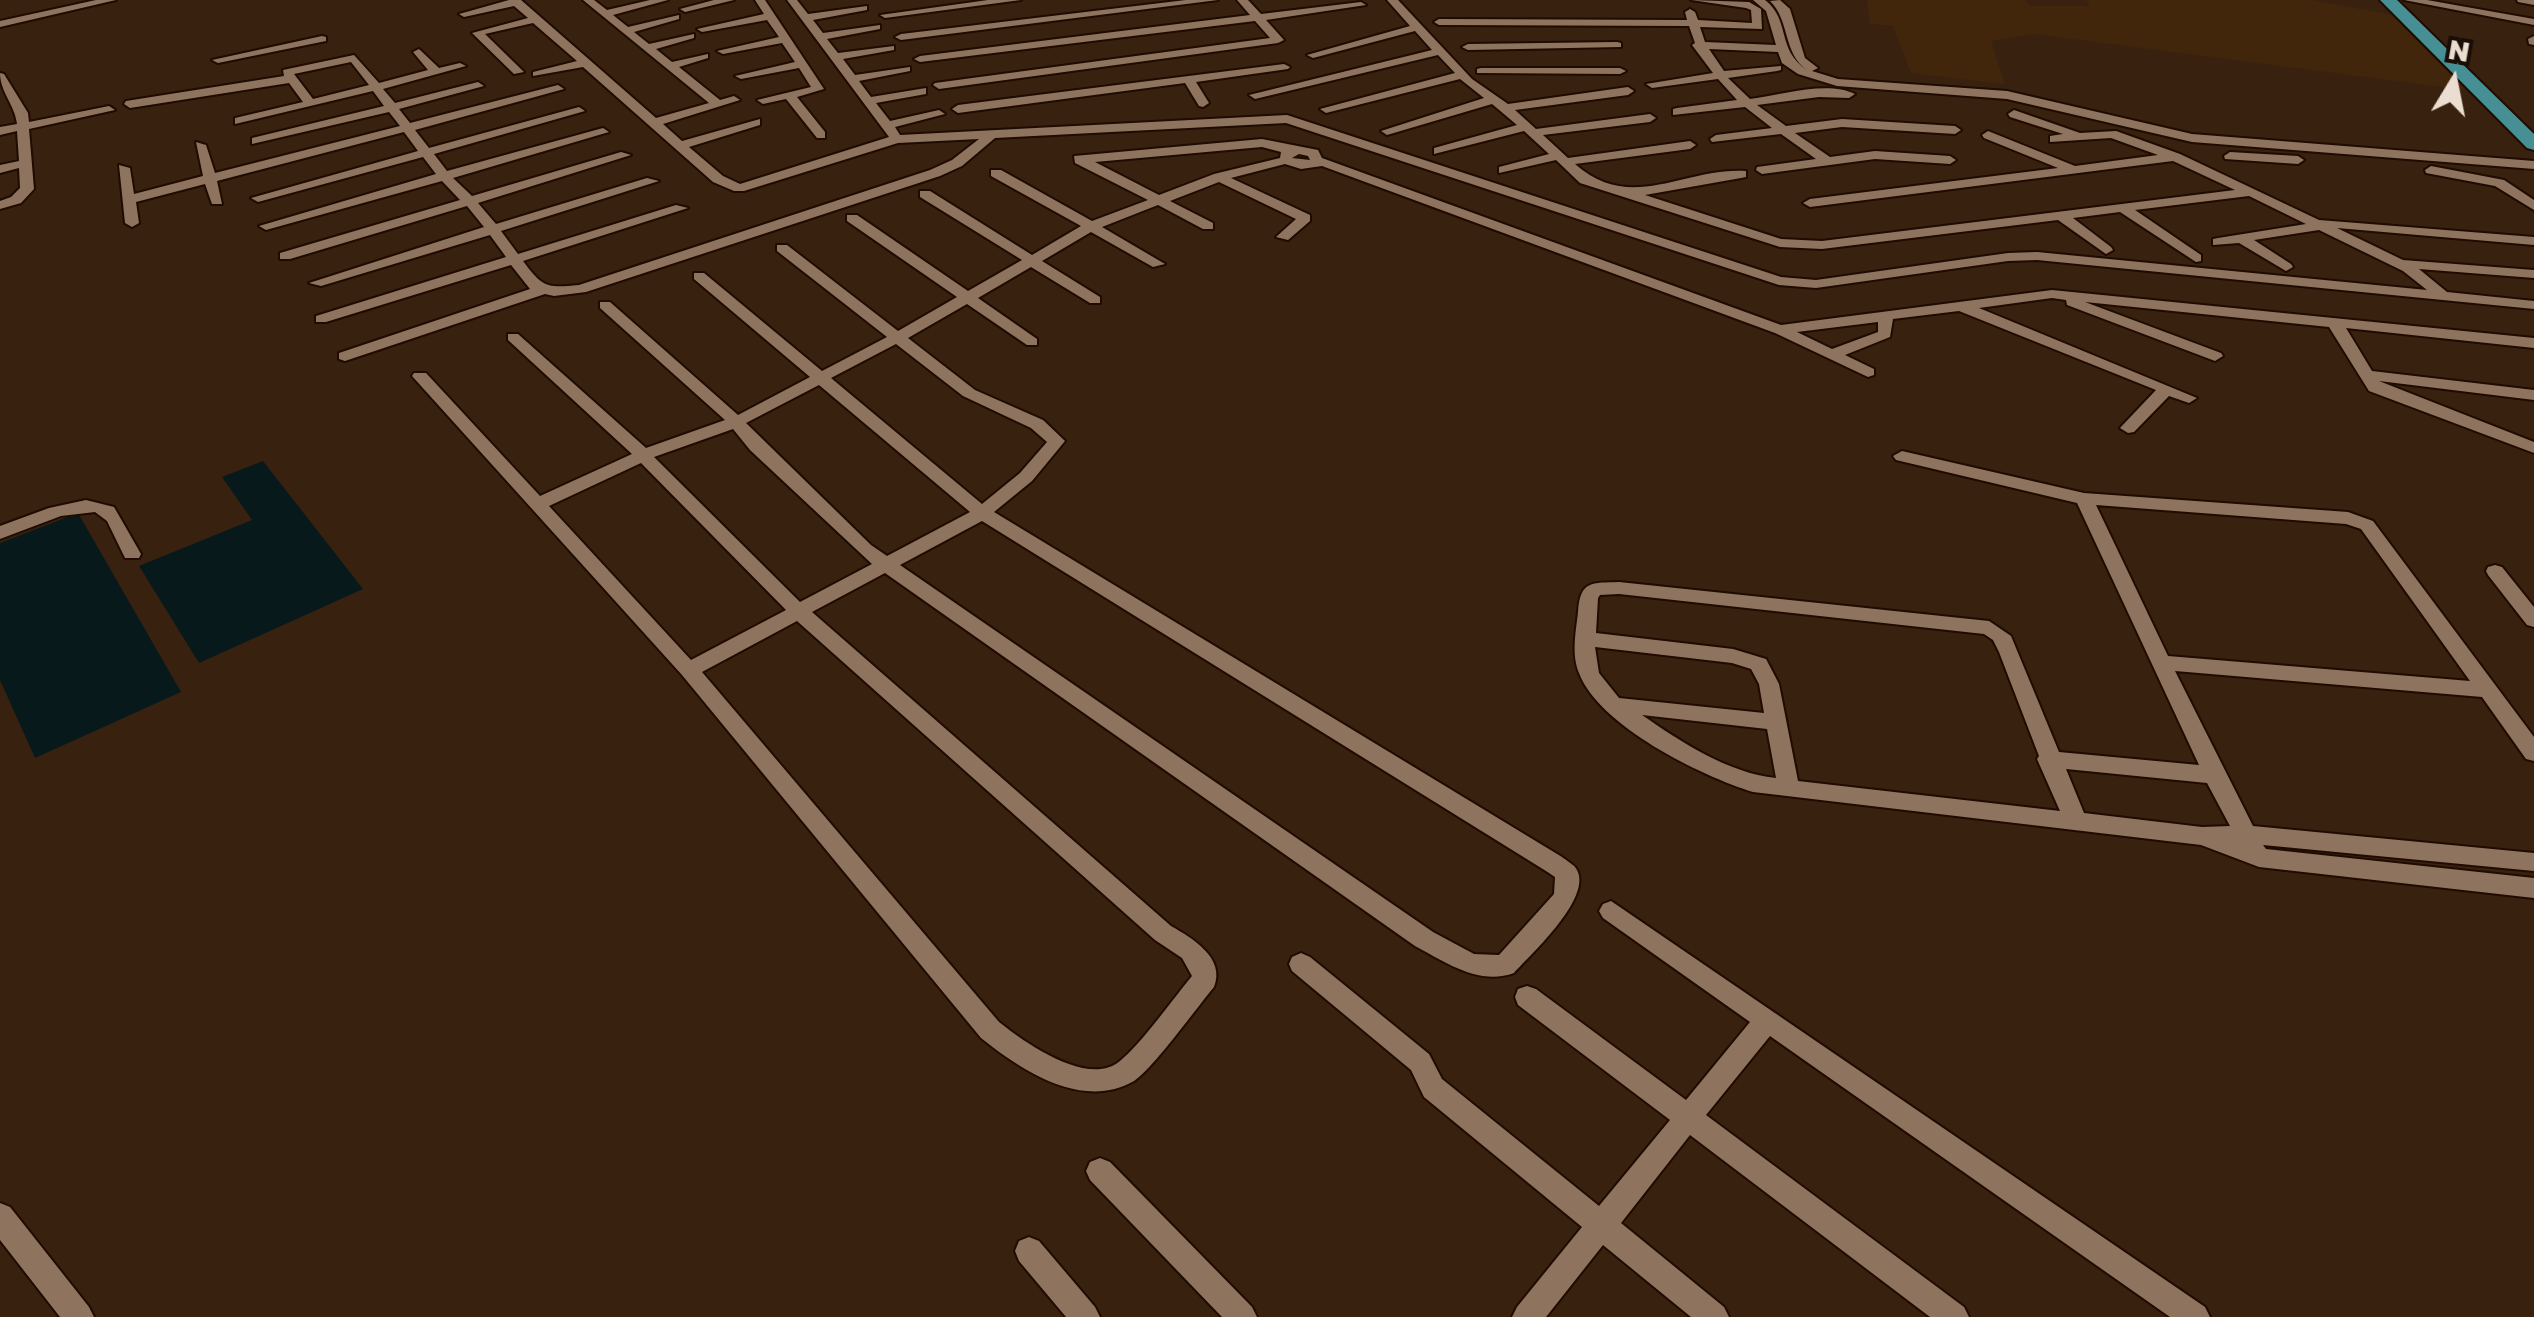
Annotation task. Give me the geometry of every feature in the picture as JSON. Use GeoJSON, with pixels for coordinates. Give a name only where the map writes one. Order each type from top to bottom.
{"type":"FeatureCollection","features":[{"type":"Feature","properties":{"kind":"main road"},"geometry":{"type":"LineString","coordinates":[[2388,0],[2534,144]]}},
{"type":"Feature","properties":{"kind":"main road"},"geometry":{"type":"LineString","coordinates":[[2409,0],[2440,36],[2534,122]]}},
{"type":"Feature","properties":{"kind":"street"},"geometry":{"type":"LineString","coordinates":[[0,24],[111,0]]}},
{"type":"Feature","properties":{"kind":"street"},"geometry":{"type":"LineString","coordinates":[[588,0],[717,104]]}},
{"type":"Feature","properties":{"kind":"street"},"geometry":{"type":"LineString","coordinates":[[605,14],[663,0]]}},
{"type":"Feature","properties":{"kind":"street"},"geometry":{"type":"LineString","coordinates":[[625,31],[730,0]]}},
{"type":"Feature","properties":{"kind":"street"},"geometry":{"type":"LineString","coordinates":[[760,0],[818,89],[762,100]]}},
{"type":"Feature","properties":{"kind":"street"},"geometry":{"type":"LineString","coordinates":[[792,0],[897,139]]}},
{"type":"Feature","properties":{"kind":"street"},"geometry":{"type":"LineString","coordinates":[[1008,0],[1026,22],[1053,70],[1067,112]]}},
{"type":"Feature","properties":{"kind":"street"},"geometry":{"type":"LineString","coordinates":[[886,15],[1016,0]]}},
{"type":"Feature","properties":{"kind":"street"},"geometry":{"type":"LineString","coordinates":[[901,36],[1212,0]]}},
{"type":"Feature","properties":{"kind":"street"},"geometry":{"type":"LineString","coordinates":[[939,85],[1278,40],[1242,0]]}},
{"type":"Feature","properties":{"kind":"street"},"geometry":{"type":"LineString","coordinates":[[1392,0],[1462,75],[1585,180],[1792,245],[2251,192]]}},
{"type":"Feature","properties":{"kind":"street"},"geometry":{"type":"LineString","coordinates":[[1688,0],[1698,45],[1718,76],[1747,104],[1827,161]]}},
{"type":"Feature","properties":{"kind":"street"},"geometry":{"type":"LineString","coordinates":[[1438,22],[1523,16],[1758,27],[1756,9],[1748,5],[1696,0]]}},
{"type":"Feature","properties":{"kind":"street"},"geometry":{"type":"LineString","coordinates":[[1758,0],[1771,10],[1780,49],[1794,68],[1824,80],[2007,95],[2192,138],[2534,165]]}},
{"type":"Feature","properties":{"kind":"street"},"geometry":{"type":"LineString","coordinates":[[1773,0],[1784,9],[1800,60],[1834,75],[2006,88],[2186,130],[2534,155]]}},
{"type":"Feature","properties":{"kind":"street"},"geometry":{"type":"LineString","coordinates":[[2409,0],[2534,22]]}},
{"type":"Feature","properties":{"kind":"street"},"geometry":{"type":"LineString","coordinates":[[2522,0],[2534,2]]}},
{"type":"Feature","properties":{"kind":"street"},"geometry":{"type":"LineString","coordinates":[[464,14],[516,1],[682,144],[718,180],[739,188],[897,139],[1287,119],[1756,274],[1798,284],[2023,256],[2534,304]]}},
{"type":"Feature","properties":{"kind":"street"},"geometry":{"type":"LineString","coordinates":[[920,59],[1361,5]]}},
{"type":"Feature","properties":{"kind":"street"},"geometry":{"type":"LineString","coordinates":[[805,18],[862,8]]}},
{"type":"Feature","properties":{"kind":"street"},"geometry":{"type":"LineString","coordinates":[[1330,9],[1347,25]]}},
{"type":"Feature","properties":{"kind":"street"},"geometry":{"type":"LineString","coordinates":[[702,29],[770,16]]}},
{"type":"Feature","properties":{"kind":"street"},"geometry":{"type":"LineString","coordinates":[[1523,16],[1544,71]]}},
{"type":"Feature","properties":{"kind":"street"},"geometry":{"type":"LineString","coordinates":[[518,72],[477,33],[536,19]]}},
{"type":"Feature","properties":{"kind":"street"},"geometry":{"type":"LineString","coordinates":[[820,37],[876,27]]}},
{"type":"Feature","properties":{"kind":"street"},"geometry":{"type":"LineString","coordinates":[[1313,54],[1419,27]]}},
{"type":"Feature","properties":{"kind":"street"},"geometry":{"type":"LineString","coordinates":[[647,48],[690,36]]}},
{"type":"Feature","properties":{"kind":"street"},"geometry":{"type":"LineString","coordinates":[[218,60],[322,39]]}},
{"type":"Feature","properties":{"kind":"street"},"geometry":{"type":"LineString","coordinates":[[723,51],[785,39]]}},
{"type":"Feature","properties":{"kind":"street"},"geometry":{"type":"LineString","coordinates":[[1468,47],[1617,45]]}},
{"type":"Feature","properties":{"kind":"street"},"geometry":{"type":"LineString","coordinates":[[1698,45],[1780,49]]}},
{"type":"Feature","properties":{"kind":"street"},"geometry":{"type":"LineString","coordinates":[[835,57],[890,48]]}},
{"type":"Feature","properties":{"kind":"street"},"geometry":{"type":"LineString","coordinates":[[1255,95],[1442,51]]}},
{"type":"Feature","properties":{"kind":"street"},"geometry":{"type":"LineString","coordinates":[[419,52],[436,72]]}},
{"type":"Feature","properties":{"kind":"street"},"geometry":{"type":"LineString","coordinates":[[671,66],[704,56]]}},
{"type":"Feature","properties":{"kind":"street"},"geometry":{"type":"LineString","coordinates":[[310,103],[286,74],[352,57],[424,152],[471,201],[512,259],[542,290]]}},
{"type":"Feature","properties":{"kind":"street"},"geometry":{"type":"LineString","coordinates":[[537,74],[584,63]]}},
{"type":"Feature","properties":{"kind":"street"},"geometry":{"type":"LineString","coordinates":[[741,76],[802,64]]}},
{"type":"Feature","properties":{"kind":"street"},"geometry":{"type":"LineString","coordinates":[[238,121],[460,66]]}},
{"type":"Feature","properties":{"kind":"street"},"geometry":{"type":"LineString","coordinates":[[958,110],[1284,66]]}},
{"type":"Feature","properties":{"kind":"street"},"geometry":{"type":"LineString","coordinates":[[851,79],[906,68]]}},
{"type":"Feature","properties":{"kind":"street"},"geometry":{"type":"LineString","coordinates":[[1652,84],[1777,68]]}},
{"type":"Feature","properties":{"kind":"street"},"geometry":{"type":"LineString","coordinates":[[1481,72],[1620,71]]}},
{"type":"Feature","properties":{"kind":"street"},"geometry":{"type":"LineString","coordinates":[[1326,110],[1462,75]]}},
{"type":"Feature","properties":{"kind":"street"},"geometry":{"type":"LineString","coordinates":[[0,76],[22,113],[26,163],[24,193],[0,202]]}},
{"type":"Feature","properties":{"kind":"street"},"geometry":{"type":"LineString","coordinates":[[130,104],[290,79]]}},
{"type":"Feature","properties":{"kind":"street"},"geometry":{"type":"LineString","coordinates":[[1189,80],[1202,104]]}},
{"type":"Feature","properties":{"kind":"street"},"geometry":{"type":"LineString","coordinates":[[256,141],[478,86]]}},
{"type":"Feature","properties":{"kind":"street"},"geometry":{"type":"LineString","coordinates":[[131,199],[558,89]]}},
{"type":"Feature","properties":{"kind":"street"},"geometry":{"type":"LineString","coordinates":[[1125,89],[1132,106]]}},
{"type":"Feature","properties":{"kind":"street"},"geometry":{"type":"LineString","coordinates":[[870,101],[922,91]]}},
{"type":"Feature","properties":{"kind":"street"},"geometry":{"type":"LineString","coordinates":[[1387,131],[1500,104],[1628,92]]}},
{"type":"Feature","properties":{"kind":"street"},"geometry":{"type":"LineString","coordinates":[[1678,112],[1829,92],[1976,104]]}},
{"type":"Feature","properties":{"kind":"street"},"geometry":{"type":"LineString","coordinates":[[789,95],[820,135]]}},
{"type":"Feature","properties":{"kind":"street"},"geometry":{"type":"LineString","coordinates":[[156,99],[161,117]]}},
{"type":"Feature","properties":{"kind":"street"},"geometry":{"type":"LineString","coordinates":[[656,122],[734,100]]}},
{"type":"Feature","properties":{"kind":"street"},"geometry":{"type":"LineString","coordinates":[[0,131],[109,110]]}},
{"type":"Feature","properties":{"kind":"street"},"geometry":{"type":"LineString","coordinates":[[258,198],[578,110]]}},
{"type":"Feature","properties":{"kind":"street"},"geometry":{"type":"LineString","coordinates":[[889,125],[939,114]]}},
{"type":"Feature","properties":{"kind":"street"},"geometry":{"type":"LineString","coordinates":[[2014,114],[2076,135]]}},
{"type":"Feature","properties":{"kind":"street"},"geometry":{"type":"LineString","coordinates":[[1438,151],[1530,130],[1650,118]]}},
{"type":"Feature","properties":{"kind":"street"},"geometry":{"type":"LineString","coordinates":[[682,144],[756,122]]}},
{"type":"Feature","properties":{"kind":"street"},"geometry":{"type":"LineString","coordinates":[[1716,139],[1859,123],[1955,130]]}},
{"type":"Feature","properties":{"kind":"street"},"geometry":{"type":"LineString","coordinates":[[266,226],[604,132]]}},
{"type":"Feature","properties":{"kind":"street"},"geometry":{"type":"LineString","coordinates":[[1988,134],[2073,170]]}},
{"type":"Feature","properties":{"kind":"street"},"geometry":{"type":"LineString","coordinates":[[2054,139],[2112,134],[2175,157],[2315,224],[2441,294]]}},
{"type":"Feature","properties":{"kind":"street"},"geometry":{"type":"LineString","coordinates":[[345,356],[542,290],[581,288],[935,173],[965,158],[989,136]]}},
{"type":"Feature","properties":{"kind":"street"},"geometry":{"type":"LineString","coordinates":[[1208,226],[1074,156],[1262,143],[1302,165],[1323,162],[1780,330],[1868,372]]}},
{"type":"Feature","properties":{"kind":"street"},"geometry":{"type":"LineString","coordinates":[[200,144],[216,201]]}},
{"type":"Feature","properties":{"kind":"street"},"geometry":{"type":"LineString","coordinates":[[1504,170],[1560,159],[1690,145]]}},
{"type":"Feature","properties":{"kind":"street"},"geometry":{"type":"LineString","coordinates":[[285,256],[625,155]]}},
{"type":"Feature","properties":{"kind":"street"},"geometry":{"type":"LineString","coordinates":[[1762,170],[1875,155],[1950,160]]}},
{"type":"Feature","properties":{"kind":"street"},"geometry":{"type":"LineString","coordinates":[[538,504],[643,454],[736,422],[900,336],[1092,226],[1220,176],[1289,156]]}},
{"type":"Feature","properties":{"kind":"street"},"geometry":{"type":"LineString","coordinates":[[2230,156],[2454,172],[2499,184],[2534,206]]}},
{"type":"Feature","properties":{"kind":"street"},"geometry":{"type":"LineString","coordinates":[[1810,204],[2175,157]]}},
{"type":"Feature","properties":{"kind":"street"},"geometry":{"type":"LineString","coordinates":[[0,169],[26,163]]}},
{"type":"Feature","properties":{"kind":"street"},"geometry":{"type":"LineString","coordinates":[[124,168],[132,222]]}},
{"type":"Feature","properties":{"kind":"street"},"geometry":{"type":"LineString","coordinates":[[996,173],[1158,264]]}},
{"type":"Feature","properties":{"kind":"street"},"geometry":{"type":"LineString","coordinates":[[1628,195],[1741,174]]}},
{"type":"Feature","properties":{"kind":"street"},"geometry":{"type":"LineString","coordinates":[[1220,176],[1305,218],[1283,237]]}},
{"type":"Feature","properties":{"kind":"street"},"geometry":{"type":"LineString","coordinates":[[316,283],[652,181]]}},
{"type":"Feature","properties":{"kind":"street"},"geometry":{"type":"LineString","coordinates":[[925,194],[1095,300]]}},
{"type":"Feature","properties":{"kind":"street"},"geometry":{"type":"LineString","coordinates":[[2120,206],[2196,258]]}},
{"type":"Feature","properties":{"kind":"street"},"geometry":{"type":"LineString","coordinates":[[321,319],[682,208]]}},
{"type":"Feature","properties":{"kind":"street"},"geometry":{"type":"LineString","coordinates":[[2058,214],[2106,250]]}},
{"type":"Feature","properties":{"kind":"street"},"geometry":{"type":"LineString","coordinates":[[852,218],[1032,342]]}},
{"type":"Feature","properties":{"kind":"street"},"geometry":{"type":"LineString","coordinates":[[2218,242],[2315,224],[2534,241]]}},
{"type":"Feature","properties":{"kind":"street"},"geometry":{"type":"LineString","coordinates":[[2241,238],[2286,267]]}},
{"type":"Feature","properties":{"kind":"street"},"geometry":{"type":"LineString","coordinates":[[689,670],[982,512],[1026,477],[1058,442],[1037,424],[969,393],[782,248]]}},
{"type":"Feature","properties":{"kind":"street"},"geometry":{"type":"LineString","coordinates":[[2387,262],[2412,291]]}},
{"type":"Feature","properties":{"kind":"street"},"geometry":{"type":"LineString","coordinates":[[2387,262],[2534,274]]}},
{"type":"Feature","properties":{"kind":"street"},"geometry":{"type":"LineString","coordinates":[[605,305],[736,422],[756,446],[864,548],[1424,939],[1472,964],[1505,966],[1566,897],[1567,873],[1554,864],[982,512],[699,276]]}},
{"type":"Feature","properties":{"kind":"street"},"geometry":{"type":"LineString","coordinates":[[1780,330],[2052,294],[2534,342]]}},
{"type":"Feature","properties":{"kind":"street"},"geometry":{"type":"LineString","coordinates":[[2052,294],[2214,356]]}},
{"type":"Feature","properties":{"kind":"street"},"geometry":{"type":"LineString","coordinates":[[1960,306],[2190,398]]}},
{"type":"Feature","properties":{"kind":"street"},"geometry":{"type":"LineString","coordinates":[[1830,355],[1878,340],[1886,334],[1886,318]]}},
{"type":"Feature","properties":{"kind":"street"},"geometry":{"type":"LineString","coordinates":[[2334,322],[2365,375],[2383,393],[2534,448]]}},
{"type":"Feature","properties":{"kind":"street"},"geometry":{"type":"LineString","coordinates":[[420,376],[689,670],[965,1005],[990,1030],[1012,1048],[1070,1077],[1094,1082],[1112,1080],[1128,1071],[1205,979],[1203,965],[1195,953],[1163,933],[796,609],[643,454],[513,338]]}},
{"type":"Feature","properties":{"kind":"street"},"geometry":{"type":"LineString","coordinates":[[2365,375],[2534,395]]}},
{"type":"Feature","properties":{"kind":"street"},"geometry":{"type":"LineString","coordinates":[[2128,428],[2166,390]]}},
{"type":"Feature","properties":{"kind":"street"},"geometry":{"type":"LineString","coordinates":[[1902,456],[2084,499],[2358,520],[2372,530],[2534,753]]}},
{"type":"Feature","properties":{"kind":"street"},"geometry":{"type":"LineString","coordinates":[[2084,499],[2214,775],[2258,858]]}},
{"type":"Feature","properties":{"kind":"street"},"geometry":{"type":"LineString","coordinates":[[0,533],[74,506],[99,506],[108,510],[132,554]]}},
{"type":"Feature","properties":{"kind":"street"},"geometry":{"type":"LineString","coordinates":[[2495,570],[2534,620]]}},
{"type":"Feature","properties":{"kind":"street"},"geometry":{"type":"LineString","coordinates":[[2074,820],[2001,636],[1974,624],[1607,587],[1595,589],[1588,597],[1587,670],[1594,685],[1614,705],[1715,770],[1753,784],[2202,836],[2246,834],[2534,862]]}},
{"type":"Feature","properties":{"kind":"street"},"geometry":{"type":"LineString","coordinates":[[1588,638],[1748,659],[1766,672],[1790,790]]}},
{"type":"Feature","properties":{"kind":"street"},"geometry":{"type":"LineString","coordinates":[[2162,662],[2490,690]]}},
{"type":"Feature","properties":{"kind":"street"},"geometry":{"type":"LineString","coordinates":[[1614,705],[1776,722]]}},
{"type":"Feature","properties":{"kind":"street"},"geometry":{"type":"LineString","coordinates":[[2511,720],[2534,722]]}},
{"type":"Feature","properties":{"kind":"street"},"geometry":{"type":"LineString","coordinates":[[2048,759],[2214,775]]}},
{"type":"Feature","properties":{"kind":"street"},"geometry":{"type":"LineString","coordinates":[[2202,836],[2258,858],[2534,888]]}},
{"type":"Feature","properties":{"kind":"street"},"geometry":{"type":"LineString","coordinates":[[1611,911],[2195,1317]]}},
{"type":"Feature","properties":{"kind":"street"},"geometry":{"type":"LineString","coordinates":[[1301,964],[1420,1062],[1434,1088],[1714,1317]]}},
{"type":"Feature","properties":{"kind":"street"},"geometry":{"type":"LineString","coordinates":[[1527,997],[1954,1317]]}},
{"type":"Feature","properties":{"kind":"street"},"geometry":{"type":"LineString","coordinates":[[1527,1317],[1766,1020]]}},
{"type":"Feature","properties":{"kind":"street"},"geometry":{"type":"LineString","coordinates":[[1100,1171],[1242,1317]]}},
{"type":"Feature","properties":{"kind":"street"},"geometry":{"type":"LineString","coordinates":[[0,1216],[78,1317]]}},
{"type":"Feature","properties":{"kind":"street"},"geometry":{"type":"LineString","coordinates":[[1029,1252],[1084,1317]]}},
{"type":"Feature","properties":{"kind":"shaded area"},"geometry":{"type":"Polygon","coordinates":[[[1867,0],[2025,0],[2030,6],[2090,6],[2086,0],[2312,0],[2393,15],[2466,90],[2035,34],[1991,41],[2005,84],[1911,73],[1893,26],[1870,24],[1867,0]]]}},
{"type":"Feature","properties":{"kind":"shaded area"},"geometry":{"type":"Polygon","coordinates":[[[263,461],[363,589],[199,663],[139,566],[252,520],[222,477],[263,461]]]}},
{"type":"Feature","properties":{"kind":"shaded area"},"geometry":{"type":"Polygon","coordinates":[[[78,513],[181,692],[35,758],[0,680],[0,543],[78,513]]]}}]}
